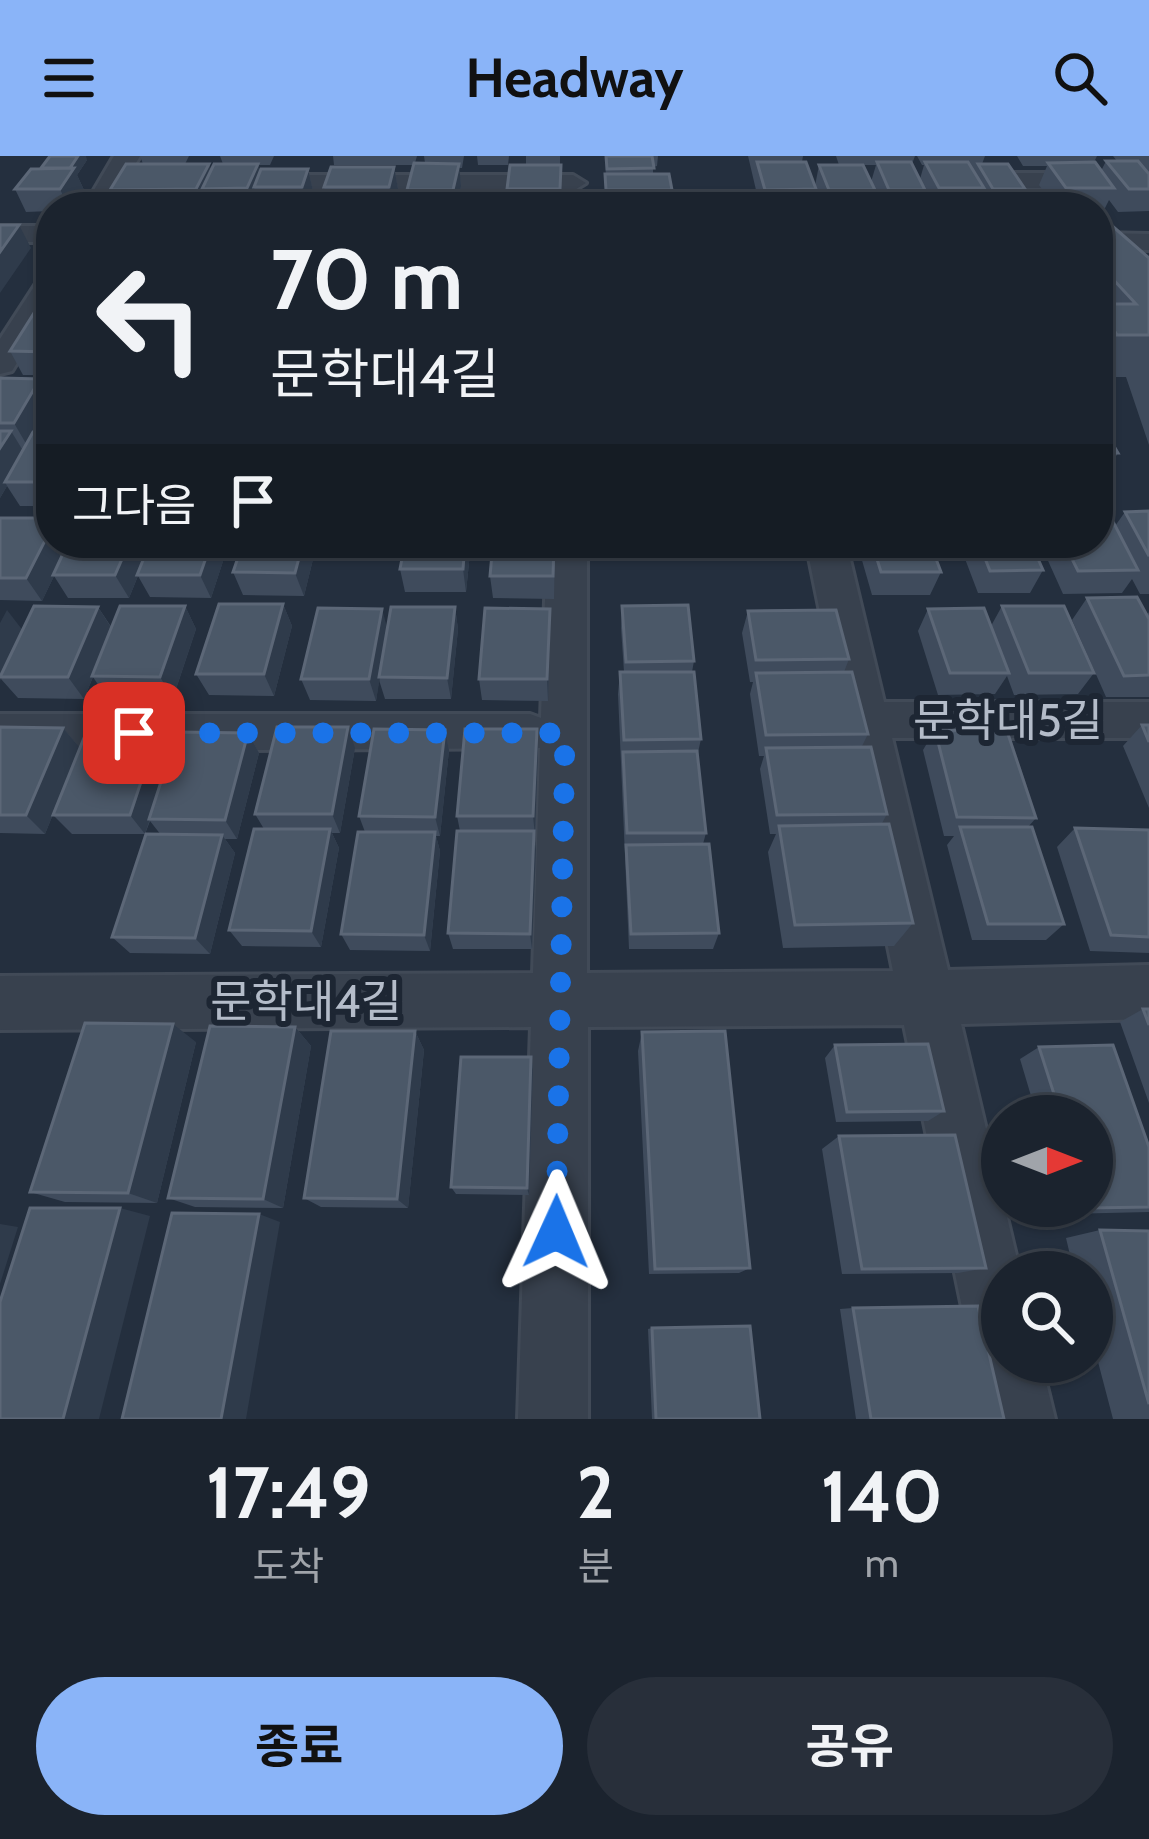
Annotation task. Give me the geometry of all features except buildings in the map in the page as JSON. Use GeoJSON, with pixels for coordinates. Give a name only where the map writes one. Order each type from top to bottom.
{"type":"FeatureCollection","features":[{"type":"Feature","properties":{"kind":"street"},"geometry":{"type":"LineString","coordinates":[[999,156],[1021,192]]}},
{"type":"Feature","properties":{"kind":"street"},"geometry":{"type":"LineString","coordinates":[[923,181],[1149,181]]}},
{"type":"Feature","properties":{"kind":"street"},"geometry":{"type":"LineString","coordinates":[[224,183],[573,182]]}},
{"type":"Feature","properties":{"kind":"street"},"geometry":{"type":"LineString","coordinates":[[0,235],[36,234]]}},
{"type":"Feature","properties":{"kind":"street"},"geometry":{"type":"LineString","coordinates":[[1113,241],[1149,242]]}},
{"type":"Feature","properties":{"kind":"street"},"geometry":{"type":"LineString","coordinates":[[0,364],[36,307]]}},
{"type":"Feature","properties":{"kind":"street"},"geometry":{"type":"LineString","coordinates":[[553,1419],[567,558]]}},
{"type":"Feature","properties":{"kind":"street","name":"문학대5길"},"geometry":{"type":"LineString","coordinates":[[829,558],[983,1251]]}},
{"type":"Feature","properties":{"kind":"street","name":"문학대5길"},"geometry":{"type":"LineString","coordinates":[[866,720],[1149,719]]}},
{"type":"Feature","properties":{"kind":"street"},"geometry":{"type":"LineString","coordinates":[[0,733],[565,733]]}},
{"type":"Feature","properties":{"kind":"street"},"geometry":{"type":"LineString","coordinates":[[927,998],[1149,992]]}},
{"type":"Feature","properties":{"kind":"street","name":"문학대4길"},"geometry":{"type":"LineString","coordinates":[[26,1003],[927,998]]}},
{"type":"Feature","properties":{"kind":"street"},"geometry":{"type":"LineString","coordinates":[[1012,1383],[1020,1419]]}},
{"type":"Feature","properties":{"kind":"route"},"geometry":{"type":"LineString","coordinates":[[134,733],[565,733],[556,1232]]}}]}
